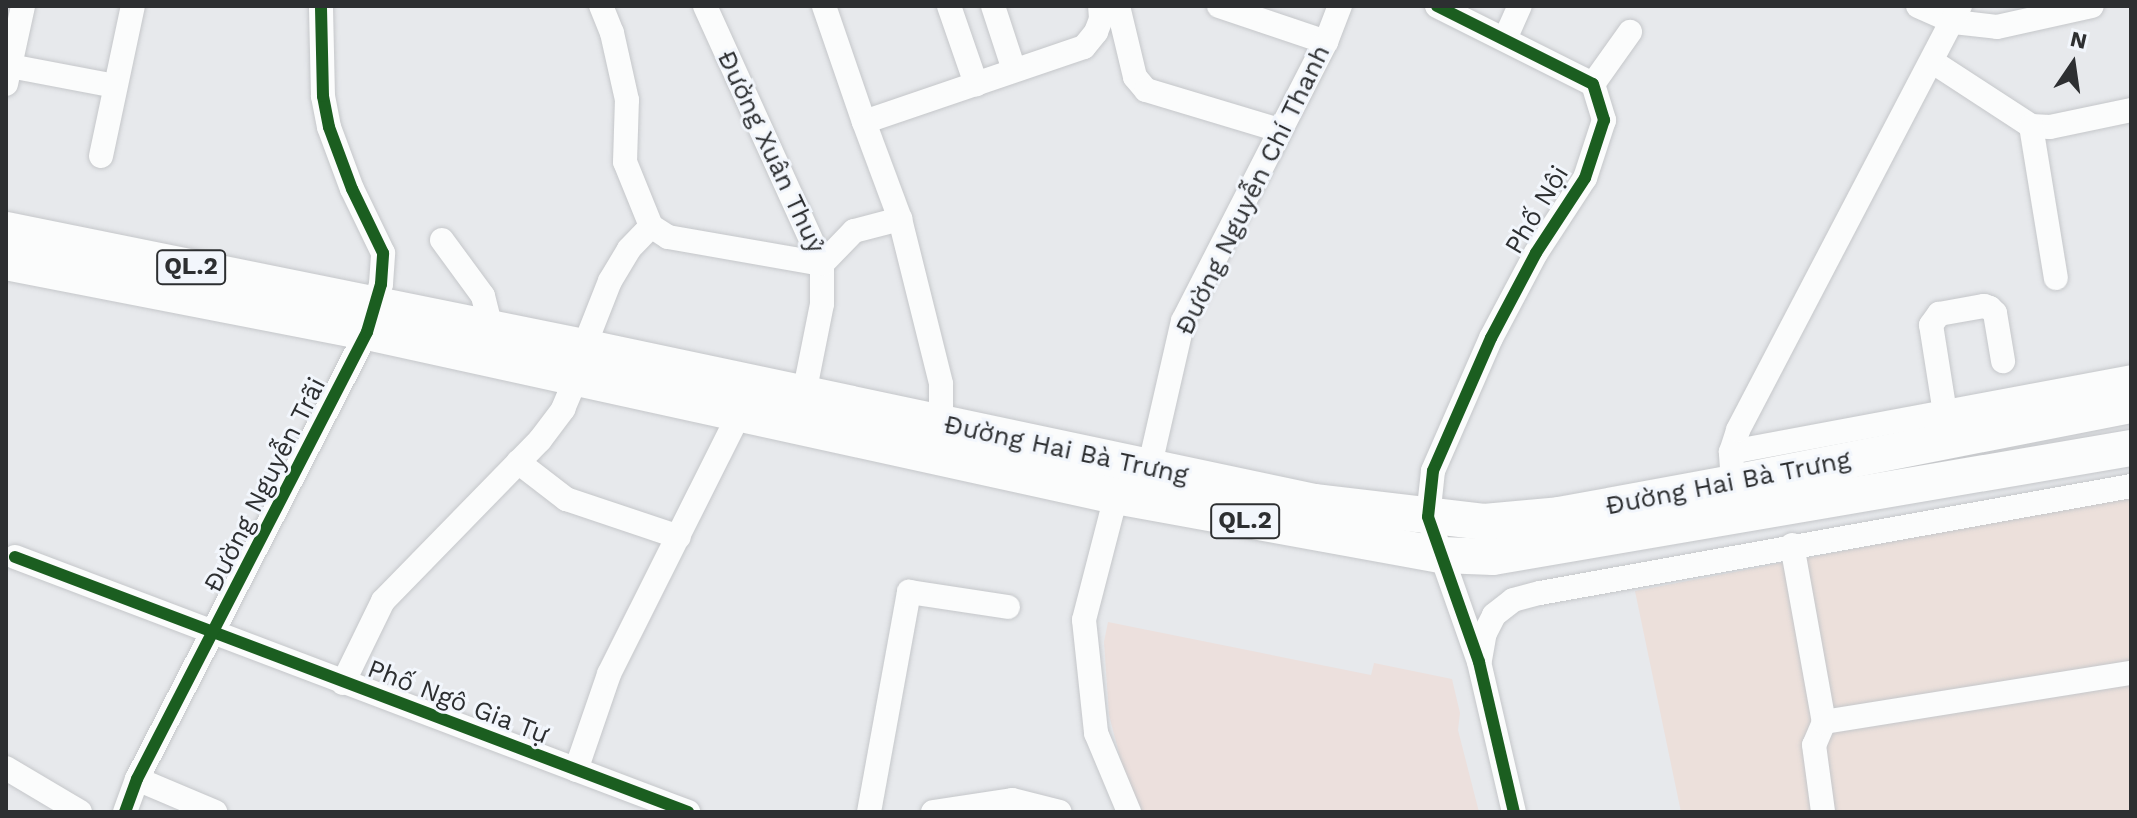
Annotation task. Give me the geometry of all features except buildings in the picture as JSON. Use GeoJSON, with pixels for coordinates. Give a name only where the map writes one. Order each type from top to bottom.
{"type":"FeatureCollection","features":[{"type":"Feature","properties":{"kind":"highway","name":"Đường Hai Bà Trưng"},"geometry":{"type":"LineString","coordinates":[[6,230],[371,318],[580,363],[804,394],[1116,496],[1442,555],[1493,557],[1736,483],[2131,448]]}},
{"type":"Feature","properties":{"kind":"highway","name":"Đường Hai Bà Trưng"},"geometry":{"type":"LineString","coordinates":[[6,262],[371,318],[491,328],[580,363],[739,414],[1149,469],[1314,502],[1484,522],[1559,515],[1736,483],[2131,405]]}},
{"type":"Feature","properties":{"kind":"street"},"geometry":{"type":"LineString","coordinates":[[23,6],[8,75],[115,86]]}},
{"type":"Feature","properties":{"kind":"street"},"geometry":{"type":"LineString","coordinates":[[101,156],[133,6]]}},
{"type":"Feature","properties":{"kind":"street","name":"Đường Nguyễn Trãi"},"geometry":{"type":"LineString","coordinates":[[125,812],[137,779],[214,633],[371,318],[384,269],[383,253],[352,189],[329,127],[323,96],[321,6]]}},
{"type":"Feature","properties":{"kind":"street"},"geometry":{"type":"LineString","coordinates":[[601,6],[612,33],[627,100],[625,162],[651,226],[668,237],[822,264],[854,231],[900,219]]}},
{"type":"Feature","properties":{"kind":"street","name":"Đường Xuân Thuỷ"},"geometry":{"type":"LineString","coordinates":[[705,6],[822,264],[822,304],[804,394]]}},
{"type":"Feature","properties":{"kind":"street"},"geometry":{"type":"LineString","coordinates":[[824,6],[900,219],[941,384],[937,439]]}},
{"type":"Feature","properties":{"kind":"street"},"geometry":{"type":"LineString","coordinates":[[949,6],[976,84]]}},
{"type":"Feature","properties":{"kind":"street"},"geometry":{"type":"LineString","coordinates":[[993,6],[1014,70]]}},
{"type":"Feature","properties":{"kind":"street"},"geometry":{"type":"LineString","coordinates":[[864,122],[1084,47],[1096,32],[1101,19],[1100,6]]}},
{"type":"Feature","properties":{"kind":"street"},"geometry":{"type":"LineString","coordinates":[[1118,6],[1135,77],[1146,90],[1279,130]]}},
{"type":"Feature","properties":{"kind":"street"},"geometry":{"type":"LineString","coordinates":[[1219,6],[1326,42]]}},
{"type":"Feature","properties":{"kind":"street","name":"Đường Nguyễn Chí Thanh"},"geometry":{"type":"LineString","coordinates":[[1149,469],[1183,321],[1326,42],[1340,6]]}},
{"type":"Feature","properties":{"kind":"street"},"geometry":{"type":"LineString","coordinates":[[1437,6],[1593,84],[1630,32]]}},
{"type":"Feature","properties":{"kind":"street"},"geometry":{"type":"LineString","coordinates":[[1505,39],[1520,6]]}},
{"type":"Feature","properties":{"kind":"street"},"geometry":{"type":"LineString","coordinates":[[1918,6],[1997,27],[2092,6]]}},
{"type":"Feature","properties":{"kind":"street"},"geometry":{"type":"LineString","coordinates":[[1759,551],[1736,483],[1738,430],[1957,14]]}},
{"type":"Feature","properties":{"kind":"street"},"geometry":{"type":"LineString","coordinates":[[1933,62],[2031,126],[2050,127],[2131,110]]}},
{"type":"Feature","properties":{"kind":"street","name":"Phố Nội"},"geometry":{"type":"LineString","coordinates":[[1428,517],[1433,471],[1491,338],[1536,253],[1585,178],[1604,120],[1593,84]]}},
{"type":"Feature","properties":{"kind":"street"},"geometry":{"type":"LineString","coordinates":[[2031,126],[2056,278]]}},
{"type":"Feature","properties":{"kind":"street"},"geometry":{"type":"LineString","coordinates":[[343,683],[383,601],[518,462],[563,409],[610,281],[629,249],[651,226]]}},
{"type":"Feature","properties":{"kind":"street"},"geometry":{"type":"LineString","coordinates":[[442,240],[483,296],[491,328]]}},
{"type":"Feature","properties":{"kind":"street"},"geometry":{"type":"LineString","coordinates":[[1945,413],[1931,325],[1939,314],[1984,306],[1990,308],[1995,313],[2003,361]]}},
{"type":"Feature","properties":{"kind":"street"},"geometry":{"type":"LineString","coordinates":[[1736,483],[1945,413],[2131,377]]}},
{"type":"Feature","properties":{"kind":"street"},"geometry":{"type":"LineString","coordinates":[[576,770],[609,674],[739,414]]}},
{"type":"Feature","properties":{"kind":"street"},"geometry":{"type":"LineString","coordinates":[[518,462],[566,499],[679,537]]}},
{"type":"Feature","properties":{"kind":"street"},"geometry":{"type":"LineString","coordinates":[[1479,662],[1485,633],[1494,615],[1513,600],[1759,551],[2131,486]]}},
{"type":"Feature","properties":{"kind":"street"},"geometry":{"type":"LineString","coordinates":[[1116,496],[1084,620],[1096,733],[1129,812]]}},
{"type":"Feature","properties":{"kind":"street"},"geometry":{"type":"LineString","coordinates":[[1428,517],[1479,662],[1514,812]]}},
{"type":"Feature","properties":{"kind":"street"},"geometry":{"type":"LineString","coordinates":[[1792,545],[1824,722],[1814,745],[1823,812]]}},
{"type":"Feature","properties":{"kind":"street","name":"Phố Ngô Gia Tự"},"geometry":{"type":"LineString","coordinates":[[15,557],[688,812]]}},
{"type":"Feature","properties":{"kind":"street"},"geometry":{"type":"LineString","coordinates":[[869,812],[909,592],[1008,607]]}},
{"type":"Feature","properties":{"kind":"street"},"geometry":{"type":"LineString","coordinates":[[1824,722],[2131,673]]}},
{"type":"Feature","properties":{"kind":"street"},"geometry":{"type":"LineString","coordinates":[[6,768],[80,812]]}},
{"type":"Feature","properties":{"kind":"street"},"geometry":{"type":"LineString","coordinates":[[137,779],[215,812]]}},
{"type":"Feature","properties":{"kind":"street"},"geometry":{"type":"LineString","coordinates":[[933,812],[1012,800],[1060,812]]}},
{"type":"Feature","properties":{"kind":"shaded area"},"geometry":{"type":"Polygon","coordinates":[[[2131,496],[2131,812],[1681,812],[1635,591],[2131,496]]]}},
{"type":"Feature","properties":{"kind":"shaded area"},"geometry":{"type":"Polygon","coordinates":[[[1108,622],[1371,675],[1374,663],[1452,679],[1460,713],[1458,730],[1479,812],[1142,812],[1126,780],[1109,715],[1104,642],[1108,622]]]}},
{"type":"Feature","properties":{"kind":"cycle path"},"geometry":{"type":"LineString","coordinates":[[125,812],[137,779],[367,332],[381,284],[383,253],[352,189],[329,127],[323,96],[321,6]]}},
{"type":"Feature","properties":{"kind":"cycle path"},"geometry":{"type":"LineString","coordinates":[[1437,6],[1593,84],[1604,120],[1585,178],[1536,253],[1491,338],[1433,471],[1428,517],[1479,662],[1514,812]]}},
{"type":"Feature","properties":{"kind":"cycle path"},"geometry":{"type":"LineString","coordinates":[[15,557],[688,812]]}}]}
